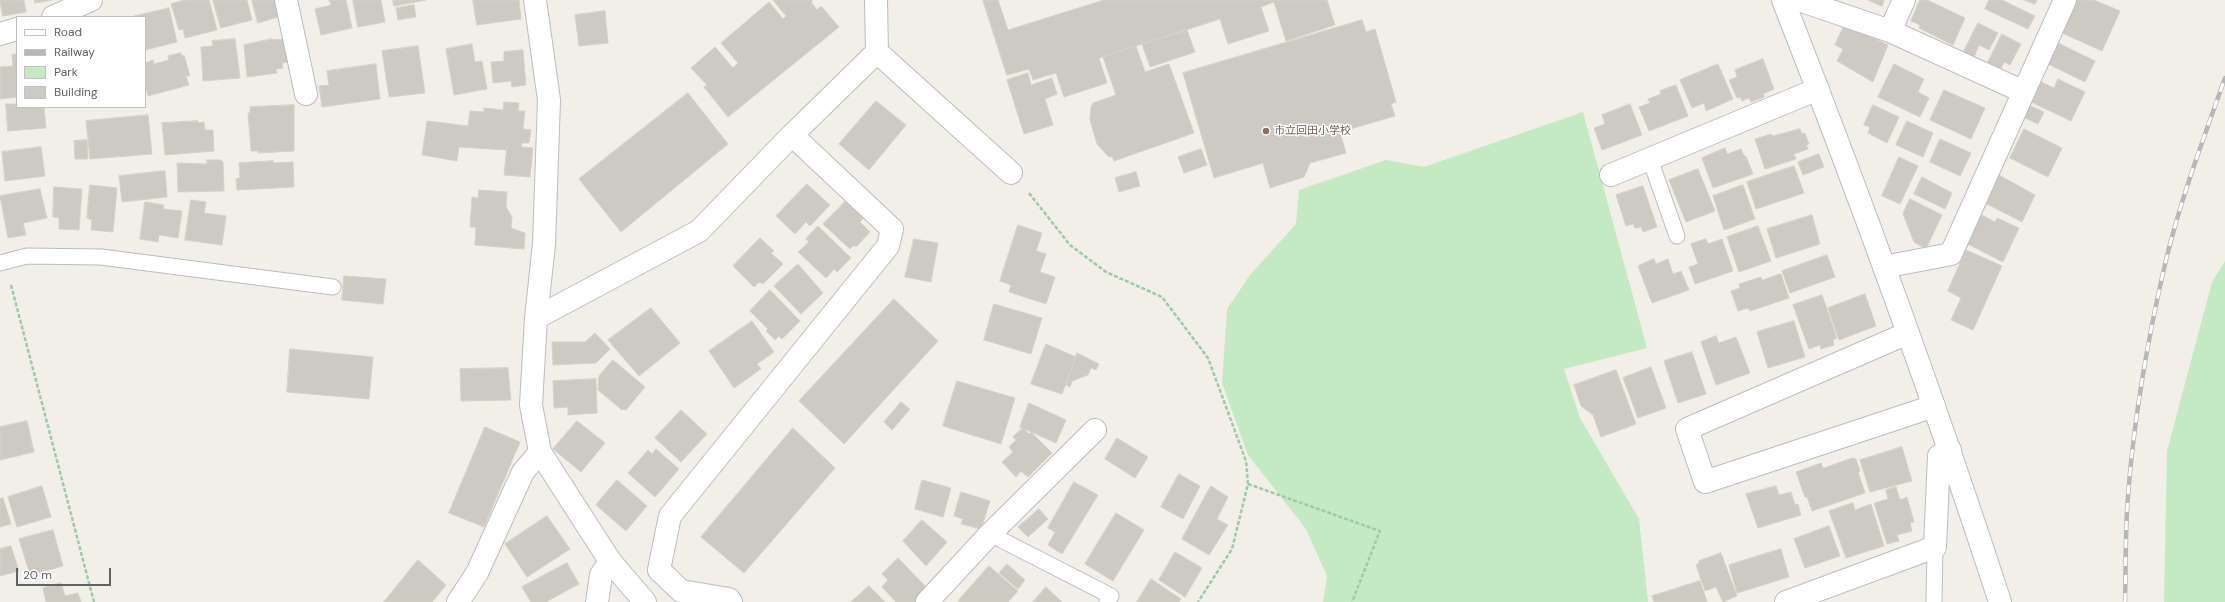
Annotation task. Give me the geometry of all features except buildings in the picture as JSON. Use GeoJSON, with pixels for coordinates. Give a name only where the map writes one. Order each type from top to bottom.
{"type":"FeatureCollection","features":[{"type":"Feature","properties":{"kind":"street"},"geometry":{"type":"LineString","coordinates":[[55,16],[91,0]]}},
{"type":"Feature","properties":{"kind":"street"},"geometry":{"type":"LineString","coordinates":[[286,0],[306,94]]}},
{"type":"Feature","properties":{"kind":"street"},"geometry":{"type":"LineString","coordinates":[[535,0],[549,100],[544,244],[536,318],[531,405],[540,452],[610,561],[645,602]]}},
{"type":"Feature","properties":{"kind":"street"},"geometry":{"type":"LineString","coordinates":[[536,318],[699,231],[792,135],[877,52],[876,0]]}},
{"type":"Feature","properties":{"kind":"street"},"geometry":{"type":"LineString","coordinates":[[1783,0],[1818,89],[1908,333],[1950,450],[2000,602]]}},
{"type":"Feature","properties":{"kind":"street"},"geometry":{"type":"LineString","coordinates":[[1800,0],[1890,31],[2024,92]]}},
{"type":"Feature","properties":{"kind":"street"},"geometry":{"type":"LineString","coordinates":[[1890,31],[1904,0]]}},
{"type":"Feature","properties":{"kind":"street"},"geometry":{"type":"LineString","coordinates":[[1884,267],[1951,254],[2066,0]]}},
{"type":"Feature","properties":{"kind":"street"},"geometry":{"type":"LineString","coordinates":[[0,34],[16,29]]}},
{"type":"Feature","properties":{"kind":"street"},"geometry":{"type":"LineString","coordinates":[[877,52],[1011,173]]}},
{"type":"Feature","properties":{"kind":"street"},"geometry":{"type":"LineString","coordinates":[[1611,175],[1818,89]]}},
{"type":"Feature","properties":{"kind":"street"},"geometry":{"type":"LineString","coordinates":[[731,602],[729,599],[681,591],[658,570],[670,516],[888,246],[892,229],[792,135]]}},
{"type":"Feature","properties":{"kind":"street"},"geometry":{"type":"LineString","coordinates":[[1908,333],[1687,429],[1704,482],[1934,406]]}},
{"type":"Feature","properties":{"kind":"street"},"geometry":{"type":"LineString","coordinates":[[927,602],[990,534],[1095,430]]}},
{"type":"Feature","properties":{"kind":"street"},"geometry":{"type":"LineString","coordinates":[[1786,602],[1935,547],[1939,456],[1950,450]]}},
{"type":"Feature","properties":{"kind":"street"},"geometry":{"type":"LineString","coordinates":[[458,602],[477,573],[523,472],[540,452]]}},
{"type":"Feature","properties":{"kind":"street"},"geometry":{"type":"LineString","coordinates":[[597,602],[602,574],[610,561]]}},
{"type":"Feature","properties":{"kind":"lane"},"geometry":{"type":"LineString","coordinates":[[1650,159],[1677,236]]}},
{"type":"Feature","properties":{"kind":"lane"},"geometry":{"type":"LineString","coordinates":[[3,262],[27,256],[101,257],[333,286]]}},
{"type":"Feature","properties":{"kind":"lane"},"geometry":{"type":"LineString","coordinates":[[990,534],[1111,596],[1107,602]]}},
{"type":"Feature","properties":{"kind":"lane"},"geometry":{"type":"LineString","coordinates":[[1934,602],[1935,547]]}},
{"type":"Feature","properties":{"kind":"path"},"geometry":{"type":"LineString","coordinates":[[1011,173],[1070,245],[1106,272],[1162,297],[1208,358],[1246,461],[1248,484],[1232,549],[1198,602]]}},
{"type":"Feature","properties":{"kind":"path"},"geometry":{"type":"LineString","coordinates":[[3,262],[94,602]]}},
{"type":"Feature","properties":{"kind":"path"},"geometry":{"type":"LineString","coordinates":[[1248,484],[1380,531],[1352,602]]}},
{"type":"Feature","properties":{"kind":"green space"},"geometry":{"type":"Polygon","coordinates":[[[1583,112],[1647,348],[1564,369],[1580,418],[1639,519],[1648,602],[1323,602],[1327,576],[1306,529],[1248,455],[1222,383],[1227,309],[1250,275],[1296,224],[1299,190],[1386,160],[1424,167],[1583,112]]]}},
{"type":"Feature","properties":{"kind":"green space"},"geometry":{"type":"Polygon","coordinates":[[[2225,261],[2225,602],[2164,602],[2167,451],[2212,282],[2225,261]]]}},
{"type":"Feature","properties":{"kind":"railway"},"geometry":{"type":"LineString","coordinates":[[2125,602],[2126,522],[2128,496],[2138,407],[2153,318],[2172,237],[2193,168],[2225,78]]}},
{"type":"Feature","properties":{"kind":"place","name":"市立回田小学校"},"geometry":{"type":"Point","coordinates":[1266,131]}}]}
